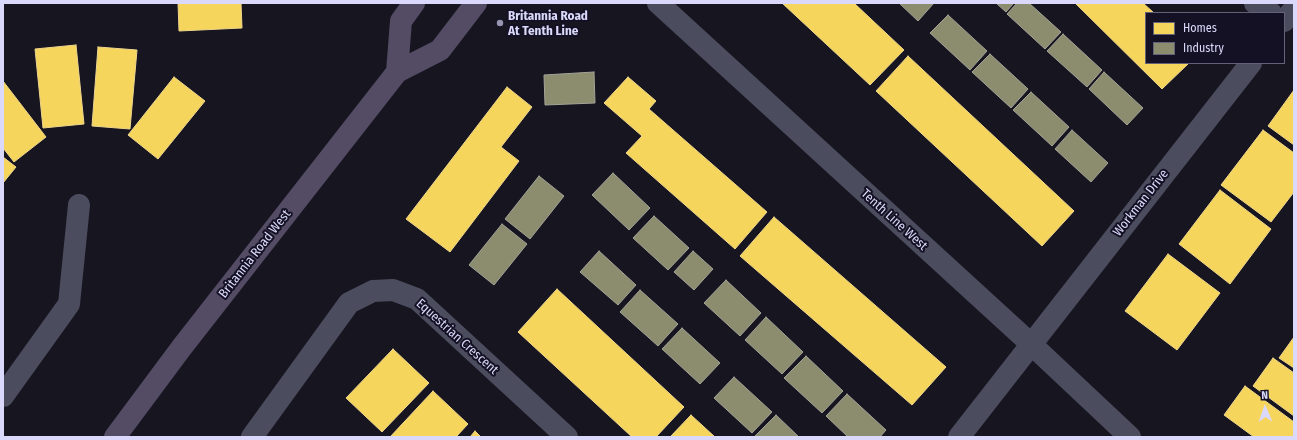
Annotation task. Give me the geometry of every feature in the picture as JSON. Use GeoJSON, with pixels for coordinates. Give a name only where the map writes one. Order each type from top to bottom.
{"type":"FeatureCollection","features":[{"type":"Feature","properties":{"kind":"main road"},"geometry":{"type":"LineString","coordinates":[[396,72],[401,21],[414,3]]}},
{"type":"Feature","properties":{"kind":"main road","name":"Britannia Road West"},"geometry":{"type":"LineString","coordinates":[[115,437],[182,347],[396,72],[440,50],[476,3]]}},
{"type":"Feature","properties":{"kind":"street","name":"Tenth Line West"},"geometry":{"type":"LineString","coordinates":[[658,3],[1031,344],[1130,437]]}},
{"type":"Feature","properties":{"kind":"street"},"geometry":{"type":"LineString","coordinates":[[1255,3],[1269,12]]}},
{"type":"Feature","properties":{"kind":"street"},"geometry":{"type":"LineString","coordinates":[[1285,20],[1294,9]]}},
{"type":"Feature","properties":{"kind":"street","name":"Workman Drive"},"geometry":{"type":"LineString","coordinates":[[959,437],[1250,64]]}},
{"type":"Feature","properties":{"kind":"street"},"geometry":{"type":"LineString","coordinates":[[3,396],[69,304],[79,205]]}},
{"type":"Feature","properties":{"kind":"street","name":"Equestrian Crescent"},"geometry":{"type":"LineString","coordinates":[[252,437],[349,303],[373,291],[393,290],[417,299],[567,437]]}},
{"type":"Feature","properties":{"kind":"building: Homes"},"geometry":{"type":"Polygon","coordinates":[[[178,3],[241,3],[242,28],[179,31],[178,3]]]}},
{"type":"Feature","properties":{"kind":"building: Homes"},"geometry":{"type":"Polygon","coordinates":[[[782,3],[854,3],[904,50],[870,85],[782,3]]]}},
{"type":"Feature","properties":{"kind":"building: Homes"},"geometry":{"type":"Polygon","coordinates":[[[1075,3],[1143,3],[1153,12],[1145,12],[1145,64],[1188,64],[1162,89],[1075,3]]]}},
{"type":"Feature","properties":{"kind":"building: Homes"},"geometry":{"type":"Polygon","coordinates":[[[76,45],[84,124],[43,128],[35,49],[76,45]]]}},
{"type":"Feature","properties":{"kind":"building: Homes"},"geometry":{"type":"Polygon","coordinates":[[[98,47],[137,50],[130,129],[92,126],[98,47]]]}},
{"type":"Feature","properties":{"kind":"building: Homes"},"geometry":{"type":"Polygon","coordinates":[[[908,56],[1074,211],[1042,246],[876,91],[908,56]]]}},
{"type":"Feature","properties":{"kind":"building: Homes"},"geometry":{"type":"Polygon","coordinates":[[[174,77],[205,101],[158,159],[128,135],[174,77]]]}},
{"type":"Feature","properties":{"kind":"building: Homes"},"geometry":{"type":"Polygon","coordinates":[[[628,77],[656,101],[649,109],[767,212],[735,249],[626,153],[642,136],[604,103],[628,77]]]}},
{"type":"Feature","properties":{"kind":"building: Homes"},"geometry":{"type":"Polygon","coordinates":[[[3,81],[46,137],[14,162],[3,148],[3,81]]]}},
{"type":"Feature","properties":{"kind":"building: Homes"},"geometry":{"type":"Polygon","coordinates":[[[507,87],[532,107],[501,147],[519,161],[450,252],[406,219],[507,87]]]}},
{"type":"Feature","properties":{"kind":"building: Homes"},"geometry":{"type":"Polygon","coordinates":[[[1294,90],[1294,145],[1268,126],[1294,90]]]}},
{"type":"Feature","properties":{"kind":"building: Homes"},"geometry":{"type":"Polygon","coordinates":[[[1263,130],[1294,153],[1294,192],[1271,222],[1221,185],[1263,130]]]}},
{"type":"Feature","properties":{"kind":"building: Homes"},"geometry":{"type":"Polygon","coordinates":[[[3,157],[16,167],[3,183],[3,157]]]}},
{"type":"Feature","properties":{"kind":"building: Homes"},"geometry":{"type":"Polygon","coordinates":[[[1220,190],[1271,229],[1230,284],[1179,244],[1220,190]]]}},
{"type":"Feature","properties":{"kind":"building: Homes"},"geometry":{"type":"Polygon","coordinates":[[[774,217],[946,367],[912,405],[740,256],[774,217]]]}},
{"type":"Feature","properties":{"kind":"building: Homes"},"geometry":{"type":"Polygon","coordinates":[[[1168,254],[1220,293],[1177,350],[1125,311],[1168,254]]]}},
{"type":"Feature","properties":{"kind":"building: Homes"},"geometry":{"type":"Polygon","coordinates":[[[557,289],[684,407],[656,437],[632,437],[518,332],[557,289]]]}},
{"type":"Feature","properties":{"kind":"building: Homes"},"geometry":{"type":"Polygon","coordinates":[[[1294,337],[1294,368],[1279,358],[1294,337]]]}},
{"type":"Feature","properties":{"kind":"building: Homes"},"geometry":{"type":"Polygon","coordinates":[[[393,349],[429,383],[382,432],[346,398],[393,349]]]}},
{"type":"Feature","properties":{"kind":"building: Homes"},"geometry":{"type":"Polygon","coordinates":[[[1273,358],[1294,373],[1294,416],[1253,386],[1273,358]]]}},
{"type":"Feature","properties":{"kind":"building: Homes"},"geometry":{"type":"Polygon","coordinates":[[[1245,386],[1294,422],[1294,437],[1254,437],[1224,415],[1245,386]]]}},
{"type":"Feature","properties":{"kind":"building: Homes"},"geometry":{"type":"Polygon","coordinates":[[[433,391],[468,424],[456,437],[390,437],[433,391]]]}},
{"type":"Feature","properties":{"kind":"building: Homes"},"geometry":{"type":"Polygon","coordinates":[[[691,415],[715,437],[670,437],[691,415]]]}},
{"type":"Feature","properties":{"kind":"building: Homes"},"geometry":{"type":"Polygon","coordinates":[[[475,431],[481,437],[470,437],[475,431]]]}},
{"type":"Feature","properties":{"kind":"building: Industry"},"geometry":{"type":"Polygon","coordinates":[[[899,3],[934,3],[918,21],[899,3]]]}},
{"type":"Feature","properties":{"kind":"building: Industry"},"geometry":{"type":"Polygon","coordinates":[[[996,3],[1014,3],[1006,12],[996,3]]]}},
{"type":"Feature","properties":{"kind":"building: Industry"},"geometry":{"type":"Polygon","coordinates":[[[1017,3],[1029,3],[1061,32],[1045,49],[1007,14],[1017,3]]]}},
{"type":"Feature","properties":{"kind":"building: Industry"},"geometry":{"type":"Polygon","coordinates":[[[948,15],[987,51],[970,70],[930,33],[948,15]]]}},
{"type":"Feature","properties":{"kind":"building: Industry"},"geometry":{"type":"Polygon","coordinates":[[[1063,34],[1102,70],[1087,87],[1047,51],[1063,34]]]}},
{"type":"Feature","properties":{"kind":"building: Industry"},"geometry":{"type":"Polygon","coordinates":[[[990,54],[1028,89],[1011,108],[972,72],[990,54]]]}},
{"type":"Feature","properties":{"kind":"building: Industry"},"geometry":{"type":"Polygon","coordinates":[[[594,72],[595,103],[545,105],[544,75],[594,72]]]}},
{"type":"Feature","properties":{"kind":"building: Industry"},"geometry":{"type":"Polygon","coordinates":[[[1104,72],[1143,108],[1127,125],[1089,89],[1104,72]]]}},
{"type":"Feature","properties":{"kind":"building: Industry"},"geometry":{"type":"Polygon","coordinates":[[[1031,92],[1069,127],[1052,146],[1013,110],[1031,92]]]}},
{"type":"Feature","properties":{"kind":"building: Industry"},"geometry":{"type":"Polygon","coordinates":[[[1072,130],[1108,163],[1091,182],[1055,149],[1072,130]]]}},
{"type":"Feature","properties":{"kind":"building: Industry"},"geometry":{"type":"Polygon","coordinates":[[[613,173],[650,208],[629,230],[592,195],[613,173]]]}},
{"type":"Feature","properties":{"kind":"building: Industry"},"geometry":{"type":"Polygon","coordinates":[[[539,176],[564,196],[530,239],[505,219],[539,176]]]}},
{"type":"Feature","properties":{"kind":"building: Industry"},"geometry":{"type":"Polygon","coordinates":[[[654,216],[689,248],[668,270],[633,238],[654,216]]]}},
{"type":"Feature","properties":{"kind":"building: Industry"},"geometry":{"type":"Polygon","coordinates":[[[502,224],[527,244],[494,285],[469,265],[502,224]]]}},
{"type":"Feature","properties":{"kind":"building: Industry"},"geometry":{"type":"Polygon","coordinates":[[[599,251],[636,285],[618,305],[580,272],[599,251]]]}},
{"type":"Feature","properties":{"kind":"building: Industry"},"geometry":{"type":"Polygon","coordinates":[[[693,251],[713,269],[694,290],[674,272],[693,251]]]}},
{"type":"Feature","properties":{"kind":"building: Industry"},"geometry":{"type":"Polygon","coordinates":[[[726,280],[761,313],[740,336],[704,303],[726,280]]]}},
{"type":"Feature","properties":{"kind":"building: Industry"},"geometry":{"type":"Polygon","coordinates":[[[640,290],[678,324],[658,346],[620,312],[640,290]]]}},
{"type":"Feature","properties":{"kind":"building: Industry"},"geometry":{"type":"Polygon","coordinates":[[[766,317],[803,352],[782,374],[745,340],[766,317]]]}},
{"type":"Feature","properties":{"kind":"building: Industry"},"geometry":{"type":"Polygon","coordinates":[[[682,328],[720,363],[700,384],[662,349],[682,328]]]}},
{"type":"Feature","properties":{"kind":"building: Industry"},"geometry":{"type":"Polygon","coordinates":[[[806,356],[843,391],[822,413],[784,378],[806,356]]]}},
{"type":"Feature","properties":{"kind":"building: Industry"},"geometry":{"type":"Polygon","coordinates":[[[734,377],[772,412],[752,433],[714,398],[734,377]]]}},
{"type":"Feature","properties":{"kind":"building: Industry"},"geometry":{"type":"Polygon","coordinates":[[[847,394],[886,430],[880,437],[848,437],[826,416],[847,394]]]}},
{"type":"Feature","properties":{"kind":"building: Industry"},"geometry":{"type":"Polygon","coordinates":[[[776,415],[799,437],[756,437],[755,436],[776,415]]]}},
{"type":"Feature","properties":{"kind":"place","name":"Britannia Road At Tenth Line"},"geometry":{"type":"Point","coordinates":[500,23]}}]}
